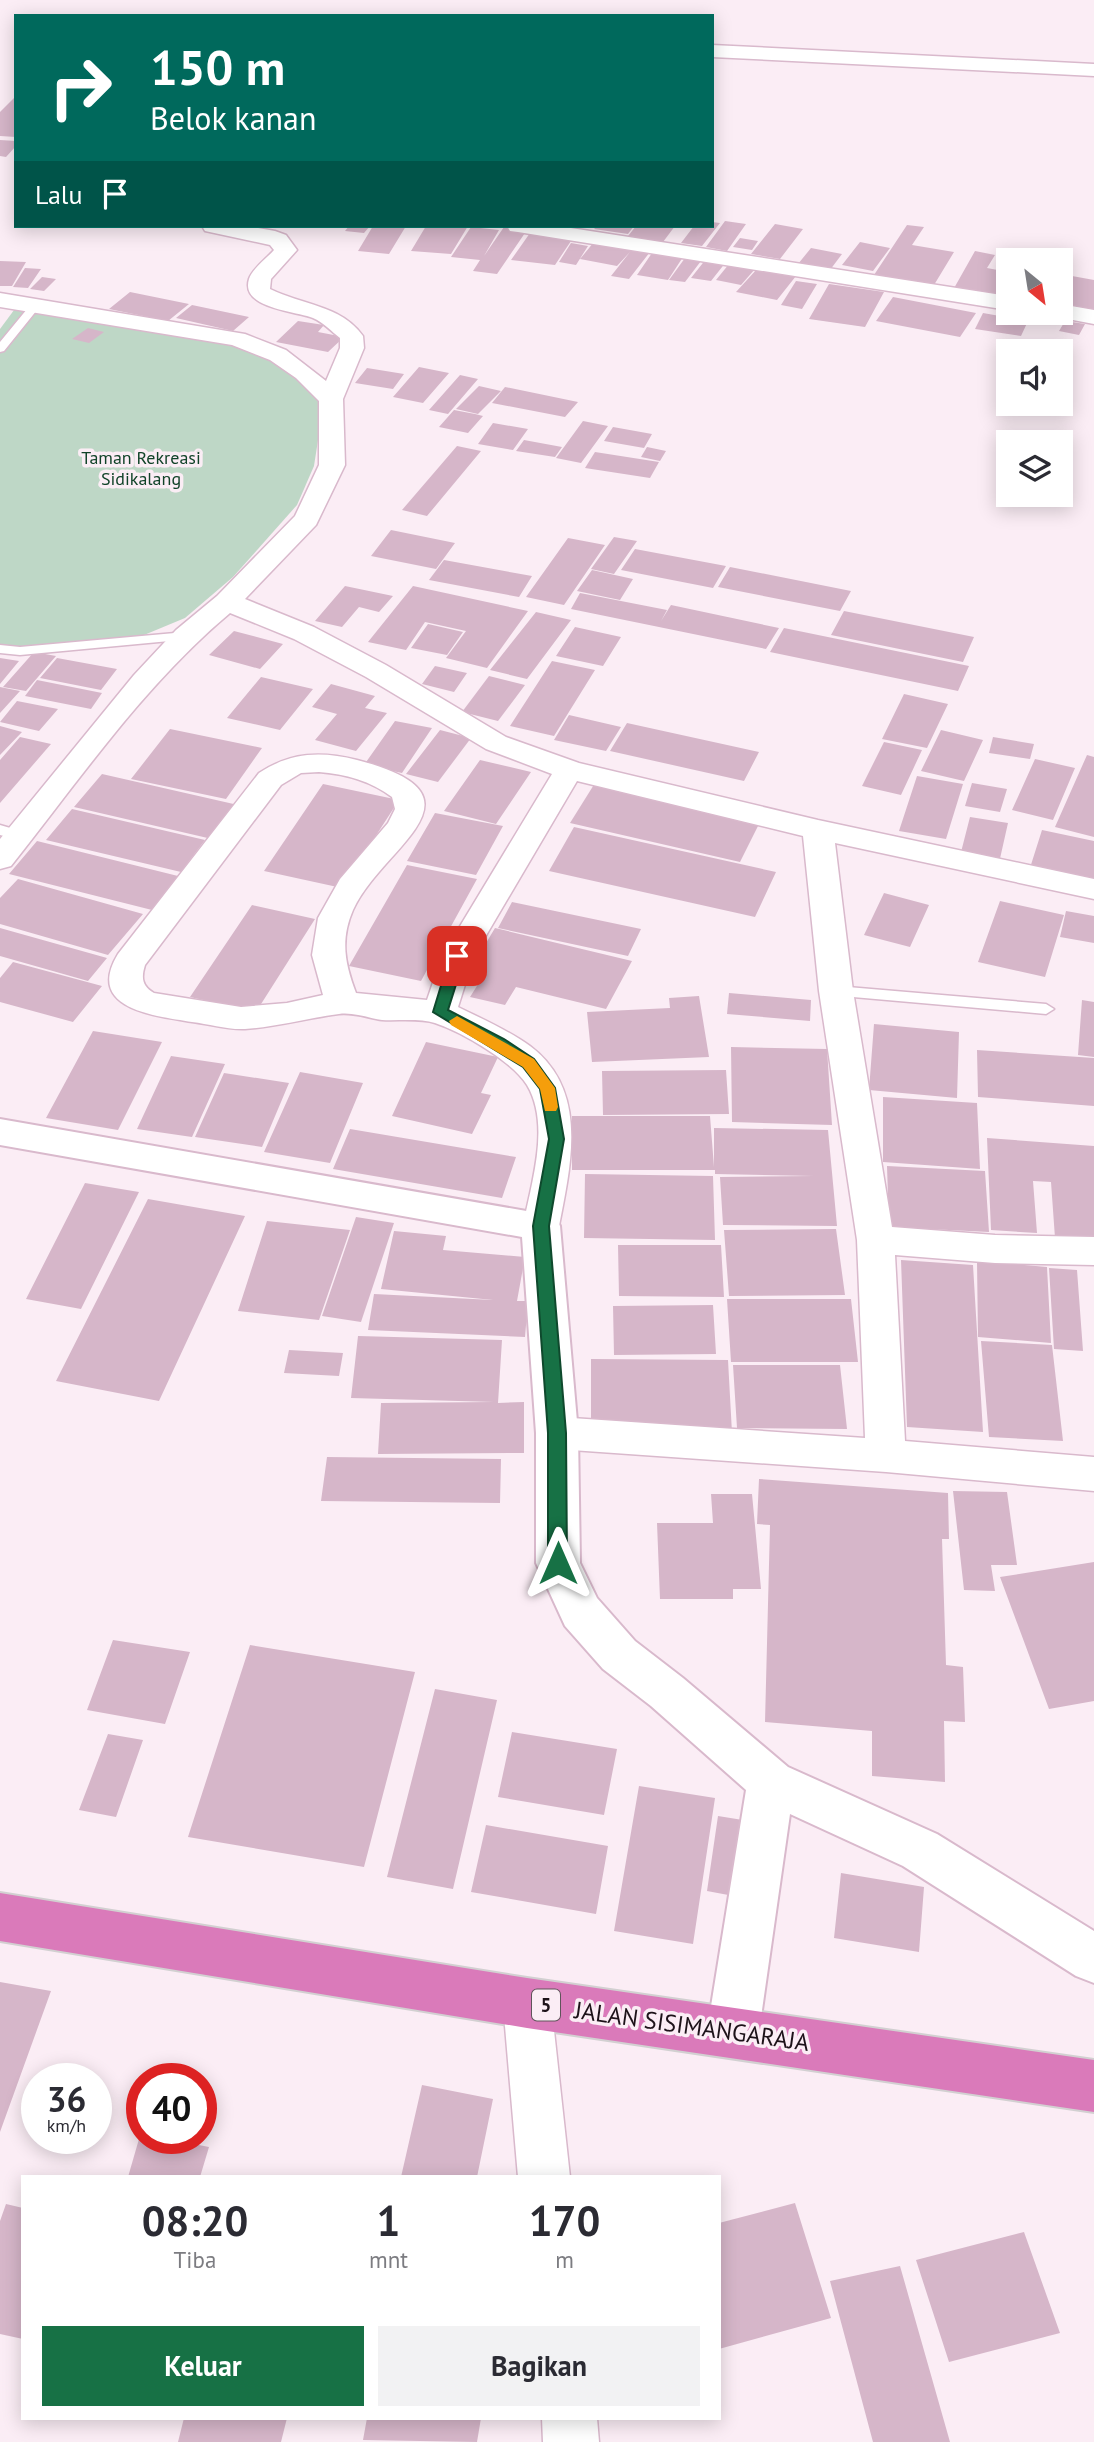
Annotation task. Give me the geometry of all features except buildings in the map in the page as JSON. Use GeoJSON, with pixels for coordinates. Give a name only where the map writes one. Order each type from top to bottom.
{"type":"FeatureCollection","features":[{"type":"Feature","properties":{"kind":"highway","name":"JALAN SISIMANGARAJA"},"geometry":{"type":"LineString","coordinates":[[0,1917],[527,2003],[733,2031],[1094,2086]]}},
{"type":"Feature","properties":{"kind":"street"},"geometry":{"type":"LineString","coordinates":[[714,51],[1094,70]]}},
{"type":"Feature","properties":{"kind":"street"},"geometry":{"type":"LineString","coordinates":[[0,859],[9,833],[144,681],[186,636],[227,602],[307,519],[332,465],[331,399],[352,348],[351,336],[324,314],[267,298],[259,292],[260,278],[286,250],[278,240],[222,228]]}},
{"type":"Feature","properties":{"kind":"street"},"geometry":{"type":"LineString","coordinates":[[531,228],[996,301]]}},
{"type":"Feature","properties":{"kind":"street"},"geometry":{"type":"LineString","coordinates":[[0,300],[237,339],[278,355],[304,373],[331,399]]}},
{"type":"Feature","properties":{"kind":"street"},"geometry":{"type":"LineString","coordinates":[[1073,314],[1094,317]]}},
{"type":"Feature","properties":{"kind":"street"},"geometry":{"type":"LineString","coordinates":[[227,602],[304,633],[376,671],[496,743],[569,771],[818,830],[1094,888]]}},
{"type":"Feature","properties":{"kind":"street"},"geometry":{"type":"LineString","coordinates":[[342,1002],[327,953],[338,907],[365,868],[410,816],[412,804],[409,793],[398,783],[365,771],[318,761],[297,764],[270,779],[130,962],[125,974],[126,987],[133,997],[147,1003],[241,1018],[286,1014],[342,1002],[379,1008],[440,1012],[498,1043],[528,1063],[547,1088],[556,1139],[541,1226],[557,1433],[558,1563],[581,1612],[619,1655],[771,1782],[920,1850],[1094,1959]]}},
{"type":"Feature","properties":{"kind":"street"},"geometry":{"type":"LineString","coordinates":[[440,1012],[457,956],[569,771]]}},
{"type":"Feature","properties":{"kind":"street"},"geometry":{"type":"LineString","coordinates":[[818,830],[836,991],[876,1240],[886,1456]]}},
{"type":"Feature","properties":{"kind":"street"},"geometry":{"type":"LineString","coordinates":[[0,1132],[541,1226]]}},
{"type":"Feature","properties":{"kind":"street"},"geometry":{"type":"LineString","coordinates":[[876,1240],[995,1249],[1094,1251]]}},
{"type":"Feature","properties":{"kind":"street"},"geometry":{"type":"LineString","coordinates":[[557,1433],[886,1456],[1094,1474]]}},
{"type":"Feature","properties":{"kind":"street"},"geometry":{"type":"LineString","coordinates":[[733,2031],[771,1782]]}},
{"type":"Feature","properties":{"kind":"street"},"geometry":{"type":"LineString","coordinates":[[527,2003],[544,2175]]}},
{"type":"Feature","properties":{"kind":"street"},"geometry":{"type":"LineString","coordinates":[[569,2420],[571,2442]]}},
{"type":"Feature","properties":{"kind":"lane"},"geometry":{"type":"LineString","coordinates":[[0,349],[36,305]]}},
{"type":"Feature","properties":{"kind":"lane"},"geometry":{"type":"LineString","coordinates":[[0,649],[20,651],[186,636]]}},
{"type":"Feature","properties":{"kind":"lane"},"geometry":{"type":"LineString","coordinates":[[836,991],[1046,1009]]}},
{"type":"Feature","properties":{"kind":"green space","name":"Taman Rekreasi Sidikalang"},"geometry":{"type":"Polygon","coordinates":[[[20,302],[132,319],[293,360],[320,396],[321,421],[314,466],[297,505],[233,577],[185,618],[120,645],[72,648],[0,646],[0,329],[20,302]]]}},
{"type":"Feature","properties":{"kind":"slow traffic"},"geometry":{"type":"LineString","coordinates":[[457,1021],[528,1063],[547,1088],[551,1107]]}},
{"type":"Feature","properties":{"kind":"route"},"geometry":{"type":"LineString","coordinates":[[457,956],[440,1012],[498,1043],[528,1063],[547,1088],[556,1139],[541,1226],[557,1433],[558,1563]]}}]}
